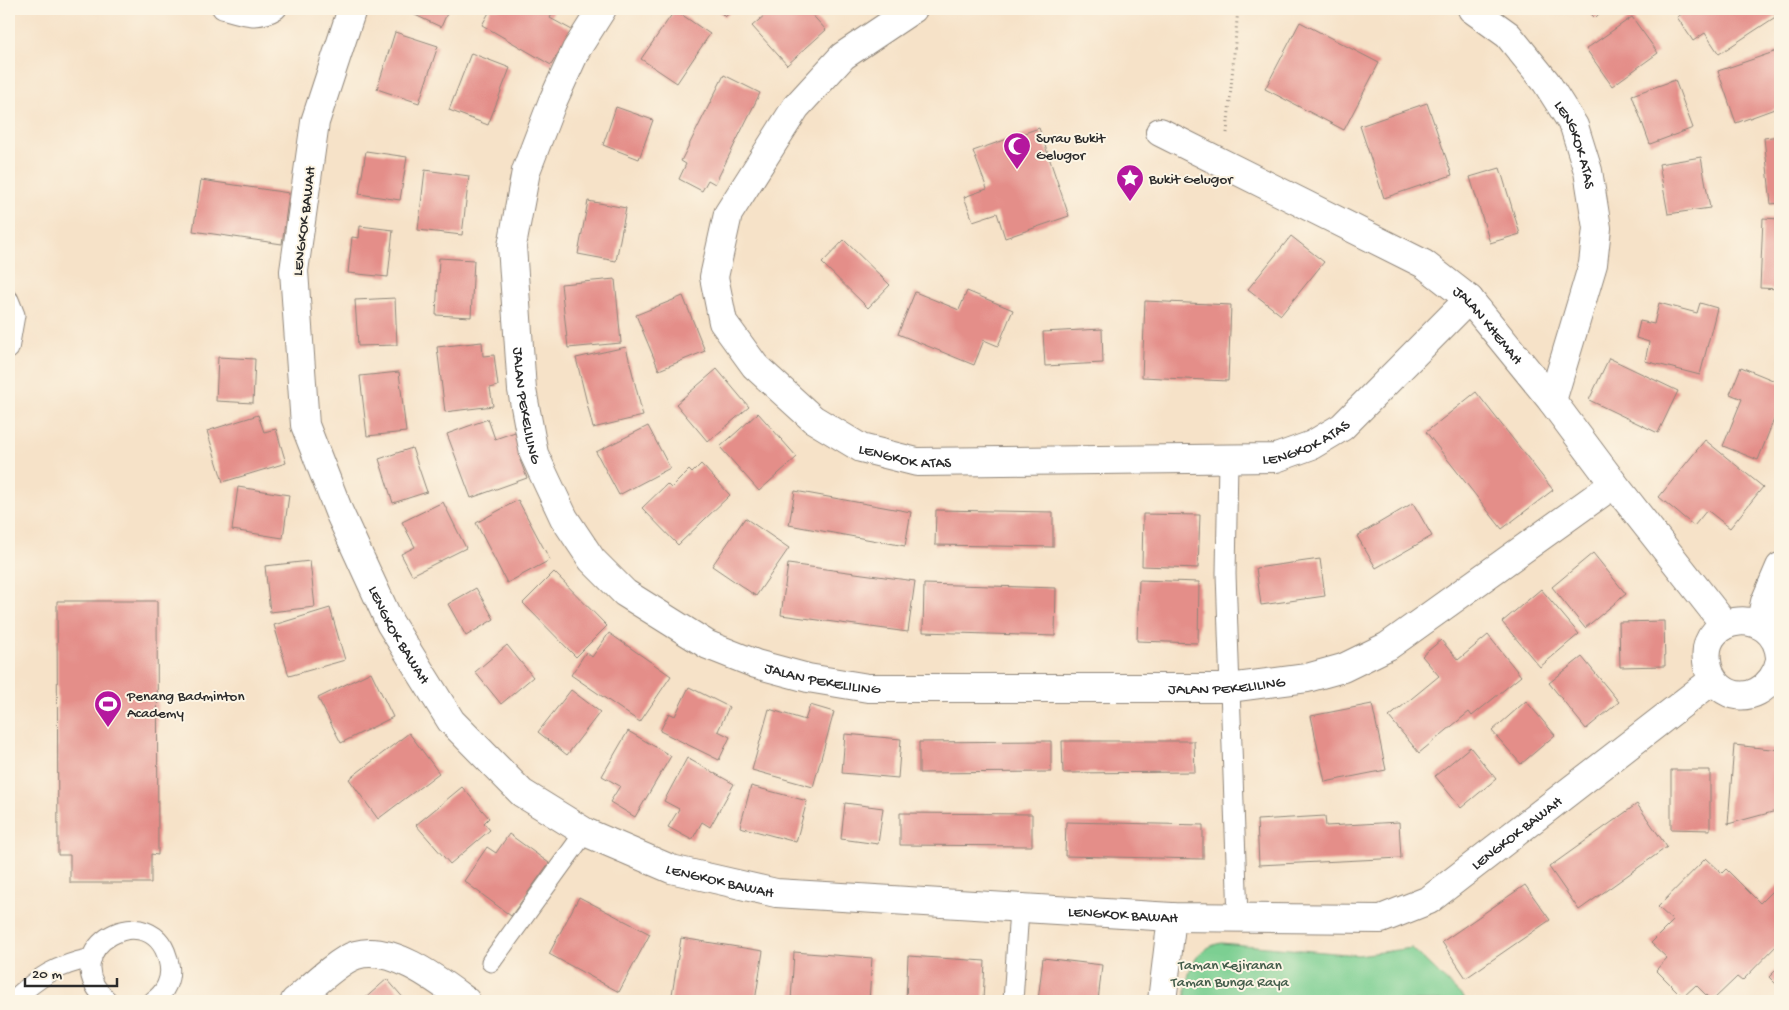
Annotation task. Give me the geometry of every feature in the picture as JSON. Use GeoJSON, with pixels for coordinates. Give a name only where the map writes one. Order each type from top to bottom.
{"type":"FeatureCollection","features":[{"type":"Feature","properties":{"kind":"street","name":"LENGKOK BAWAH"},"geometry":{"type":"LineString","coordinates":[[352,9],[316,122],[294,271],[306,425],[339,512],[390,623],[451,721],[522,793],[585,832],[671,869],[776,893],[1172,917],[1381,919],[1428,900],[1713,680]]}},
{"type":"Feature","properties":{"kind":"street","name":"JALAN PEKELILING"},"geometry":{"type":"LineString","coordinates":[[602,9],[576,50],[552,103],[526,171],[512,246],[522,390],[534,454],[564,518],[592,560],[625,593],[708,645],[756,664],[808,678],[868,688],[1229,688],[1307,678],[1343,668],[1388,646],[1614,484]]}},
{"type":"Feature","properties":{"kind":"street","name":"LENGKOK ATAS"},"geometry":{"type":"LineString","coordinates":[[914,9],[842,56],[796,106],[728,214],[714,277],[723,322],[755,366],[813,419],[861,448],[917,462],[1276,458],[1312,445],[1342,427],[1469,298]]}},
{"type":"Feature","properties":{"kind":"street","name":"LENGKOK ATAS"},"geometry":{"type":"LineString","coordinates":[[1472,9],[1508,35],[1546,82],[1574,126],[1588,171],[1597,228],[1593,264],[1552,401]]}},
{"type":"Feature","properties":{"kind":"street","name":"JALAN KHEMAH"},"geometry":{"type":"LineString","coordinates":[[1160,132],[1424,264],[1469,298],[1552,401],[1614,484],[1725,625]]}},
{"type":"Feature","properties":{"kind":"street"},"geometry":{"type":"LineString","coordinates":[[1760,625],[1764,602],[1780,567]]}},
{"type":"Feature","properties":{"kind":"street"},"geometry":{"type":"LineString","coordinates":[[1748,621],[1760,625],[1776,639],[1780,659],[1773,681],[1765,689],[1754,694],[1743,695],[1721,688],[1713,680],[1708,669],[1706,656],[1708,643],[1715,633],[1725,625],[1748,621]]}},
{"type":"Feature","properties":{"kind":"street"},"geometry":{"type":"LineString","coordinates":[[1162,1001],[1172,917]]}},
{"type":"Feature","properties":{"kind":"street"},"geometry":{"type":"LineString","coordinates":[[295,1001],[355,955],[377,953],[402,960],[442,983],[466,1001]]}},
{"type":"Feature","properties":{"kind":"lane"},"geometry":{"type":"LineString","coordinates":[[222,9],[244,16],[260,17],[277,9]]}},
{"type":"Feature","properties":{"kind":"lane"},"geometry":{"type":"LineString","coordinates":[[9,300],[14,315],[9,349]]}},
{"type":"Feature","properties":{"kind":"lane"},"geometry":{"type":"LineString","coordinates":[[1228,460],[1226,574],[1238,918]]}},
{"type":"Feature","properties":{"kind":"lane"},"geometry":{"type":"LineString","coordinates":[[491,962],[585,832]]}},
{"type":"Feature","properties":{"kind":"lane"},"geometry":{"type":"LineString","coordinates":[[1013,1001],[1019,908]]}},
{"type":"Feature","properties":{"kind":"lane"},"geometry":{"type":"LineString","coordinates":[[108,1001],[99,994],[93,983],[90,970],[92,958],[101,942],[116,932],[128,929],[141,930],[152,936],[161,944],[167,955],[170,967],[169,979],[164,991],[153,1001]]}},
{"type":"Feature","properties":{"kind":"lane"},"geometry":{"type":"LineString","coordinates":[[12,1001],[38,980],[66,963],[92,958]]}},
{"type":"Feature","properties":{"kind":"path"},"geometry":{"type":"LineString","coordinates":[[1227,130],[1238,9]]}},
{"type":"Feature","properties":{"kind":"green space","name":"Taman Kejiranan Taman Bunga Raya"},"geometry":{"type":"Polygon","coordinates":[[[1221,943],[1358,955],[1412,948],[1467,1001],[1185,1001],[1187,982],[1192,964],[1203,951],[1221,943]]]}},
{"type":"Feature","properties":{"kind":"building"},"geometry":{"type":"Polygon","coordinates":[[[402,9],[449,9],[441,27],[402,9]]]}},
{"type":"Feature","properties":{"kind":"building"},"geometry":{"type":"Polygon","coordinates":[[[491,9],[555,9],[550,18],[572,30],[551,65],[482,25],[491,9]]]}},
{"type":"Feature","properties":{"kind":"building"},"geometry":{"type":"Polygon","coordinates":[[[717,9],[734,9],[725,17],[717,9]]]}},
{"type":"Feature","properties":{"kind":"building"},"geometry":{"type":"Polygon","coordinates":[[[772,9],[807,9],[826,30],[787,65],[752,26],[772,9]]]}},
{"type":"Feature","properties":{"kind":"building"},"geometry":{"type":"Polygon","coordinates":[[[1586,9],[1604,9],[1595,18],[1586,9]]]}},
{"type":"Feature","properties":{"kind":"building"},"geometry":{"type":"Polygon","coordinates":[[[1689,9],[1778,9],[1780,14],[1719,54],[1705,33],[1693,41],[1677,17],[1689,9]]]}},
{"type":"Feature","properties":{"kind":"building"},"geometry":{"type":"Polygon","coordinates":[[[675,10],[710,34],[677,83],[641,59],[675,10]]]}},
{"type":"Feature","properties":{"kind":"building"},"geometry":{"type":"Polygon","coordinates":[[[1632,17],[1658,53],[1612,86],[1586,49],[1632,17]]]}},
{"type":"Feature","properties":{"kind":"building"},"geometry":{"type":"Polygon","coordinates":[[[1300,22],[1379,63],[1344,130],[1265,89],[1300,22]]]}},
{"type":"Feature","properties":{"kind":"building"},"geometry":{"type":"Polygon","coordinates":[[[395,32],[438,46],[419,103],[377,89],[395,32]]]}},
{"type":"Feature","properties":{"kind":"building"},"geometry":{"type":"Polygon","coordinates":[[[1780,50],[1780,107],[1736,123],[1718,71],[1780,50]]]}},
{"type":"Feature","properties":{"kind":"building"},"geometry":{"type":"Polygon","coordinates":[[[471,53],[510,68],[488,125],[449,110],[471,53]]]}},
{"type":"Feature","properties":{"kind":"building"},"geometry":{"type":"Polygon","coordinates":[[[724,75],[760,93],[715,184],[708,180],[702,191],[679,179],[686,164],[681,161],[724,75]]]}},
{"type":"Feature","properties":{"kind":"building"},"geometry":{"type":"Polygon","coordinates":[[[1675,80],[1693,128],[1650,144],[1632,95],[1675,80]]]}},
{"type":"Feature","properties":{"kind":"building"},"geometry":{"type":"Polygon","coordinates":[[[1427,103],[1452,175],[1384,198],[1360,126],[1427,103]]]}},
{"type":"Feature","properties":{"kind":"building"},"geometry":{"type":"Polygon","coordinates":[[[616,107],[653,120],[639,159],[603,145],[616,107]]]}},
{"type":"Feature","properties":{"kind":"building","name":"Surau Bukit Gelugor"},"geometry":{"type":"Polygon","coordinates":[[[1039,128],[1069,216],[1005,238],[997,213],[973,221],[964,197],[987,189],[973,151],[1039,128]]]}},
{"type":"Feature","properties":{"kind":"building"},"geometry":{"type":"Polygon","coordinates":[[[1780,136],[1780,203],[1771,204],[1764,138],[1780,136]]]}},
{"type":"Feature","properties":{"kind":"building"},"geometry":{"type":"Polygon","coordinates":[[[366,151],[407,157],[400,200],[359,194],[366,151]]]}},
{"type":"Feature","properties":{"kind":"building"},"geometry":{"type":"Polygon","coordinates":[[[1701,157],[1710,208],[1668,214],[1659,164],[1701,157]]]}},
{"type":"Feature","properties":{"kind":"building"},"geometry":{"type":"Polygon","coordinates":[[[1500,168],[1520,234],[1490,243],[1470,177],[1500,168]]]}},
{"type":"Feature","properties":{"kind":"building"},"geometry":{"type":"Polygon","coordinates":[[[425,170],[469,176],[462,235],[418,230],[425,170]]]}},
{"type":"Feature","properties":{"kind":"building"},"geometry":{"type":"Polygon","coordinates":[[[201,180],[289,193],[282,244],[193,231],[201,180]]]}},
{"type":"Feature","properties":{"kind":"building"},"geometry":{"type":"Polygon","coordinates":[[[588,201],[626,208],[616,261],[578,254],[588,201]]]}},
{"type":"Feature","properties":{"kind":"building"},"geometry":{"type":"Polygon","coordinates":[[[1763,218],[1780,219],[1780,289],[1760,288],[1763,218]]]}},
{"type":"Feature","properties":{"kind":"building"},"geometry":{"type":"Polygon","coordinates":[[[360,226],[393,230],[388,277],[348,273],[352,237],[359,238],[360,226]]]}},
{"type":"Feature","properties":{"kind":"building"},"geometry":{"type":"Polygon","coordinates":[[[1291,236],[1324,262],[1281,315],[1248,289],[1291,236]]]}},
{"type":"Feature","properties":{"kind":"building"},"geometry":{"type":"Polygon","coordinates":[[[844,240],[890,285],[868,308],[822,263],[844,240]]]}},
{"type":"Feature","properties":{"kind":"building"},"geometry":{"type":"Polygon","coordinates":[[[439,258],[474,260],[471,317],[436,315],[439,258]]]}},
{"type":"Feature","properties":{"kind":"building"},"geometry":{"type":"Polygon","coordinates":[[[615,279],[621,343],[568,348],[561,284],[615,279]]]}},
{"type":"Feature","properties":{"kind":"building"},"geometry":{"type":"Polygon","coordinates":[[[967,291],[1013,310],[998,346],[984,340],[974,365],[898,334],[915,292],[959,310],[967,291]]]}},
{"type":"Feature","properties":{"kind":"building"},"geometry":{"type":"Polygon","coordinates":[[[683,296],[705,351],[659,370],[636,315],[683,296]]]}},
{"type":"Feature","properties":{"kind":"building"},"geometry":{"type":"Polygon","coordinates":[[[395,298],[397,345],[358,346],[355,300],[395,298]]]}},
{"type":"Feature","properties":{"kind":"building"},"geometry":{"type":"Polygon","coordinates":[[[1145,301],[1231,305],[1228,381],[1142,377],[1145,301]]]}},
{"type":"Feature","properties":{"kind":"building"},"geometry":{"type":"Polygon","coordinates":[[[1659,303],[1697,313],[1700,303],[1717,308],[1700,375],[1645,361],[1649,342],[1636,338],[1640,321],[1654,324],[1659,303]]]}},
{"type":"Feature","properties":{"kind":"building"},"geometry":{"type":"Polygon","coordinates":[[[1102,329],[1103,363],[1045,366],[1043,332],[1102,329]]]}},
{"type":"Feature","properties":{"kind":"building"},"geometry":{"type":"Polygon","coordinates":[[[482,342],[483,356],[494,355],[498,386],[490,388],[493,406],[445,412],[437,347],[482,342]]]}},
{"type":"Feature","properties":{"kind":"building"},"geometry":{"type":"Polygon","coordinates":[[[626,347],[643,416],[593,428],[576,358],[626,347]]]}},
{"type":"Feature","properties":{"kind":"building"},"geometry":{"type":"Polygon","coordinates":[[[218,357],[255,359],[253,403],[216,401],[218,357]]]}},
{"type":"Feature","properties":{"kind":"building"},"geometry":{"type":"Polygon","coordinates":[[[1609,358],[1678,391],[1658,433],[1589,400],[1609,358]]]}},
{"type":"Feature","properties":{"kind":"building"},"geometry":{"type":"Polygon","coordinates":[[[1741,367],[1780,383],[1780,404],[1758,460],[1723,446],[1742,399],[1730,394],[1741,367]]]}},
{"type":"Feature","properties":{"kind":"building"},"geometry":{"type":"Polygon","coordinates":[[[717,369],[749,407],[708,442],[676,404],[717,369]]]}},
{"type":"Feature","properties":{"kind":"building"},"geometry":{"type":"Polygon","coordinates":[[[399,372],[406,432],[367,436],[360,376],[399,372]]]}},
{"type":"Feature","properties":{"kind":"building"},"geometry":{"type":"Polygon","coordinates":[[[1476,392],[1553,490],[1502,529],[1426,432],[1476,392]]]}},
{"type":"Feature","properties":{"kind":"building"},"geometry":{"type":"Polygon","coordinates":[[[758,413],[797,457],[759,491],[720,447],[758,413]]]}},
{"type":"Feature","properties":{"kind":"building"},"geometry":{"type":"Polygon","coordinates":[[[258,415],[264,432],[276,429],[286,463],[223,482],[207,431],[258,415]]]}},
{"type":"Feature","properties":{"kind":"building"},"geometry":{"type":"Polygon","coordinates":[[[488,419],[495,439],[518,431],[528,458],[520,460],[527,478],[471,498],[447,434],[488,419]]]}},
{"type":"Feature","properties":{"kind":"building"},"geometry":{"type":"Polygon","coordinates":[[[648,426],[670,468],[619,495],[596,452],[648,426]]]}},
{"type":"Feature","properties":{"kind":"building"},"geometry":{"type":"Polygon","coordinates":[[[1705,440],[1763,487],[1730,528],[1707,510],[1694,526],[1659,497],[1705,440]]]}},
{"type":"Feature","properties":{"kind":"building"},"geometry":{"type":"Polygon","coordinates":[[[412,448],[427,492],[393,503],[379,459],[412,448]]]}},
{"type":"Feature","properties":{"kind":"building"},"geometry":{"type":"Polygon","coordinates":[[[701,464],[730,495],[678,545],[642,508],[667,484],[671,488],[689,470],[692,473],[701,464]]]}},
{"type":"Feature","properties":{"kind":"building"},"geometry":{"type":"Polygon","coordinates":[[[238,487],[289,495],[283,538],[232,530],[238,487]]]}},
{"type":"Feature","properties":{"kind":"building"},"geometry":{"type":"Polygon","coordinates":[[[795,491],[911,512],[905,546],[789,525],[795,491]]]}},
{"type":"Feature","properties":{"kind":"building"},"geometry":{"type":"Polygon","coordinates":[[[518,500],[550,560],[507,583],[476,523],[518,500]]]}},
{"type":"Feature","properties":{"kind":"building"},"geometry":{"type":"Polygon","coordinates":[[[443,502],[466,548],[412,575],[401,554],[415,547],[402,522],[443,502]]]}},
{"type":"Feature","properties":{"kind":"building"},"geometry":{"type":"Polygon","coordinates":[[[1413,503],[1432,536],[1376,568],[1357,536],[1413,503]]]}},
{"type":"Feature","properties":{"kind":"building"},"geometry":{"type":"Polygon","coordinates":[[[936,510],[1053,512],[1053,547],[935,545],[936,510]]]}},
{"type":"Feature","properties":{"kind":"building"},"geometry":{"type":"Polygon","coordinates":[[[1143,514],[1200,515],[1198,568],[1142,566],[1143,514]]]}},
{"type":"Feature","properties":{"kind":"building"},"geometry":{"type":"Polygon","coordinates":[[[745,518],[789,548],[756,596],[712,566],[745,518]]]}},
{"type":"Feature","properties":{"kind":"building"},"geometry":{"type":"Polygon","coordinates":[[[1593,553],[1626,594],[1585,628],[1552,587],[1593,553]]]}},
{"type":"Feature","properties":{"kind":"building"},"geometry":{"type":"Polygon","coordinates":[[[1320,559],[1325,596],[1261,605],[1256,568],[1320,559]]]}},
{"type":"Feature","properties":{"kind":"building"},"geometry":{"type":"Polygon","coordinates":[[[310,561],[315,607],[270,612],[265,566],[310,561]]]}},
{"type":"Feature","properties":{"kind":"building"},"geometry":{"type":"Polygon","coordinates":[[[788,564],[915,581],[908,632],[781,615],[788,564]]]}},
{"type":"Feature","properties":{"kind":"building"},"geometry":{"type":"Polygon","coordinates":[[[554,572],[607,626],[576,657],[523,603],[554,572]]]}},
{"type":"Feature","properties":{"kind":"building"},"geometry":{"type":"Polygon","coordinates":[[[1139,580],[1199,582],[1198,643],[1137,641],[1139,580]]]}},
{"type":"Feature","properties":{"kind":"building"},"geometry":{"type":"Polygon","coordinates":[[[924,584],[1056,588],[1055,636],[923,632],[924,584]]]}},
{"type":"Feature","properties":{"kind":"building"},"geometry":{"type":"Polygon","coordinates":[[[476,588],[494,619],[466,636],[448,604],[476,588]]]}},
{"type":"Feature","properties":{"kind":"building"},"geometry":{"type":"Polygon","coordinates":[[[1541,589],[1579,634],[1540,667],[1502,622],[1541,589]]]}},
{"type":"Feature","properties":{"kind":"building","name":"Penang Badminton Academy"},"geometry":{"type":"Polygon","coordinates":[[[57,601],[157,601],[158,855],[151,854],[151,883],[70,883],[70,855],[58,855],[57,601]]]}},
{"type":"Feature","properties":{"kind":"building"},"geometry":{"type":"Polygon","coordinates":[[[330,608],[345,660],[289,676],[274,625],[330,608]]]}},
{"type":"Feature","properties":{"kind":"building"},"geometry":{"type":"Polygon","coordinates":[[[1664,621],[1665,666],[1620,667],[1619,622],[1664,621]]]}},
{"type":"Feature","properties":{"kind":"building"},"geometry":{"type":"Polygon","coordinates":[[[609,633],[671,676],[640,722],[571,675],[586,652],[592,657],[609,633]]]}},
{"type":"Feature","properties":{"kind":"building"},"geometry":{"type":"Polygon","coordinates":[[[1488,635],[1521,676],[1472,716],[1469,712],[1419,753],[1389,717],[1439,676],[1422,656],[1441,640],[1458,660],[1488,635]]]}},
{"type":"Feature","properties":{"kind":"building"},"geometry":{"type":"Polygon","coordinates":[[[507,645],[533,677],[501,704],[475,672],[507,645]]]}},
{"type":"Feature","properties":{"kind":"building"},"geometry":{"type":"Polygon","coordinates":[[[1582,657],[1619,702],[1586,729],[1549,683],[1582,657]]]}},
{"type":"Feature","properties":{"kind":"building"},"geometry":{"type":"Polygon","coordinates":[[[371,672],[393,717],[341,743],[318,698],[371,672]]]}},
{"type":"Feature","properties":{"kind":"building"},"geometry":{"type":"Polygon","coordinates":[[[689,687],[729,707],[718,731],[730,737],[719,760],[660,731],[669,713],[675,716],[689,687]]]}},
{"type":"Feature","properties":{"kind":"building"},"geometry":{"type":"Polygon","coordinates":[[[571,690],[600,712],[567,755],[538,732],[571,690]]]}},
{"type":"Feature","properties":{"kind":"building"},"geometry":{"type":"Polygon","coordinates":[[[1526,701],[1555,735],[1521,764],[1492,731],[1526,701]]]}},
{"type":"Feature","properties":{"kind":"building"},"geometry":{"type":"Polygon","coordinates":[[[1372,704],[1386,770],[1325,782],[1311,716],[1372,704]]]}},
{"type":"Feature","properties":{"kind":"building"},"geometry":{"type":"Polygon","coordinates":[[[810,705],[834,712],[813,787],[752,770],[769,709],[805,720],[810,705]]]}},
{"type":"Feature","properties":{"kind":"building"},"geometry":{"type":"Polygon","coordinates":[[[628,731],[671,756],[635,817],[610,802],[620,786],[602,776],[628,731]]]}},
{"type":"Feature","properties":{"kind":"building"},"geometry":{"type":"Polygon","coordinates":[[[409,733],[439,773],[378,819],[349,779],[409,733]]]}},
{"type":"Feature","properties":{"kind":"building"},"geometry":{"type":"Polygon","coordinates":[[[845,734],[901,739],[898,778],[842,773],[845,734]]]}},
{"type":"Feature","properties":{"kind":"building"},"geometry":{"type":"Polygon","coordinates":[[[1051,741],[1051,772],[919,773],[919,742],[1051,741]]]}},
{"type":"Feature","properties":{"kind":"building"},"geometry":{"type":"Polygon","coordinates":[[[1062,741],[1194,741],[1195,772],[1063,773],[1062,741]]]}},
{"type":"Feature","properties":{"kind":"building"},"geometry":{"type":"Polygon","coordinates":[[[1734,745],[1780,750],[1780,810],[1728,824],[1734,745]]]}},
{"type":"Feature","properties":{"kind":"building"},"geometry":{"type":"Polygon","coordinates":[[[1470,747],[1496,779],[1461,808],[1435,776],[1470,747]]]}},
{"type":"Feature","properties":{"kind":"building"},"geometry":{"type":"Polygon","coordinates":[[[687,758],[734,784],[710,827],[702,822],[692,840],[668,827],[679,809],[664,801],[687,758]]]}},
{"type":"Feature","properties":{"kind":"building"},"geometry":{"type":"Polygon","coordinates":[[[1671,770],[1710,770],[1710,830],[1671,829],[1671,770]]]}},
{"type":"Feature","properties":{"kind":"building"},"geometry":{"type":"Polygon","coordinates":[[[751,786],[807,801],[796,842],[740,827],[751,786]]]}},
{"type":"Feature","properties":{"kind":"building"},"geometry":{"type":"Polygon","coordinates":[[[462,787],[489,818],[484,823],[490,830],[450,864],[416,825],[462,787]]]}},
{"type":"Feature","properties":{"kind":"building"},"geometry":{"type":"Polygon","coordinates":[[[845,803],[883,808],[878,844],[841,839],[845,803]]]}},
{"type":"Feature","properties":{"kind":"building"},"geometry":{"type":"Polygon","coordinates":[[[1637,804],[1667,847],[1579,910],[1549,867],[1637,804]]]}},
{"type":"Feature","properties":{"kind":"building"},"geometry":{"type":"Polygon","coordinates":[[[900,813],[1032,814],[1032,846],[900,845],[900,813]]]}},
{"type":"Feature","properties":{"kind":"building"},"geometry":{"type":"Polygon","coordinates":[[[1325,816],[1326,826],[1399,822],[1401,858],[1259,865],[1257,820],[1325,816]]]}},
{"type":"Feature","properties":{"kind":"building"},"geometry":{"type":"Polygon","coordinates":[[[1066,822],[1203,825],[1203,859],[1065,856],[1066,822]]]}},
{"type":"Feature","properties":{"kind":"building"},"geometry":{"type":"Polygon","coordinates":[[[509,834],[549,863],[511,916],[464,881],[487,847],[496,853],[509,834]]]}},
{"type":"Feature","properties":{"kind":"building"},"geometry":{"type":"Polygon","coordinates":[[[1706,858],[1722,873],[1726,869],[1760,903],[1778,885],[1780,888],[1780,942],[1742,981],[1737,977],[1712,1001],[1696,985],[1683,997],[1656,970],[1667,958],[1651,943],[1673,921],[1658,907],[1706,858]]]}},
{"type":"Feature","properties":{"kind":"building"},"geometry":{"type":"Polygon","coordinates":[[[1525,885],[1550,920],[1466,978],[1442,942],[1525,885]]]}},
{"type":"Feature","properties":{"kind":"building"},"geometry":{"type":"Polygon","coordinates":[[[579,897],[650,934],[619,992],[549,954],[579,897]]]}},
{"type":"Feature","properties":{"kind":"building"},"geometry":{"type":"Polygon","coordinates":[[[681,938],[763,951],[755,1001],[671,1001],[681,938]]]}},
{"type":"Feature","properties":{"kind":"building"},"geometry":{"type":"Polygon","coordinates":[[[794,952],[872,958],[869,1001],[791,1001],[794,952]]]}},
{"type":"Feature","properties":{"kind":"building"},"geometry":{"type":"Polygon","coordinates":[[[908,956],[985,961],[983,1001],[906,1001],[908,956]]]}},
{"type":"Feature","properties":{"kind":"building"},"geometry":{"type":"Polygon","coordinates":[[[1043,958],[1102,965],[1098,1001],[1038,1001],[1043,958]]]}},
{"type":"Feature","properties":{"kind":"building"},"geometry":{"type":"Polygon","coordinates":[[[1780,966],[1780,988],[1769,977],[1780,966]]]}},
{"type":"Feature","properties":{"kind":"building"},"geometry":{"type":"Polygon","coordinates":[[[387,979],[406,1001],[362,1001],[387,979]]]}},
{"type":"Feature","properties":{"kind":"place","name":"Surau Bukit Gelugor"},"geometry":{"type":"Point","coordinates":[1017,170]}},
{"type":"Feature","properties":{"kind":"place","name":"Bukit Gelugor"},"geometry":{"type":"Point","coordinates":[1130,202]}},
{"type":"Feature","properties":{"kind":"place","name":"Penang Badminton Academy"},"geometry":{"type":"Point","coordinates":[108,728]}}]}
